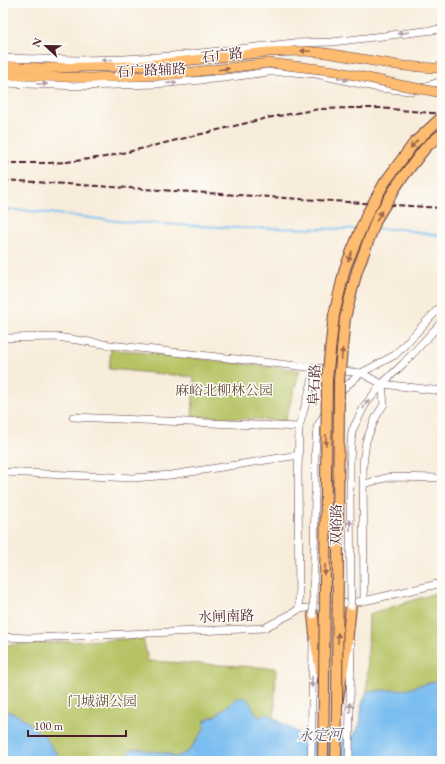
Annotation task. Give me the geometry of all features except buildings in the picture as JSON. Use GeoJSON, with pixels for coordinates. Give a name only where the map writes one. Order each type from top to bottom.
{"type":"FeatureCollection","features":[{"type":"Feature","properties":{"kind":"highway","name":"阜石路"},"geometry":{"type":"LineString","coordinates":[[324,686],[327,379],[334,315],[345,268],[367,214],[385,182],[414,143],[442,117]]}},
{"type":"Feature","properties":{"kind":"highway","name":"阜石路"},"geometry":{"type":"LineString","coordinates":[[337,705],[339,381],[345,318],[357,271],[377,218],[399,182],[426,147],[442,134]]}},
{"type":"Feature","properties":{"kind":"highway"},"geometry":{"type":"LineString","coordinates":[[336,761],[337,705],[347,643],[351,606]]}},
{"type":"Feature","properties":{"kind":"highway"},"geometry":{"type":"LineString","coordinates":[[313,615],[316,644],[324,686],[323,761]]}},
{"type":"Feature","properties":{"kind":"main road","name":"石广路"},"geometry":{"type":"LineString","coordinates":[[3,66],[42,68],[137,66],[269,52],[304,51],[326,53],[403,66],[442,68]]}},
{"type":"Feature","properties":{"kind":"main road","name":"石广路"},"geometry":{"type":"LineString","coordinates":[[3,75],[90,78],[167,75],[269,63],[336,71],[442,93]]}},
{"type":"Feature","properties":{"kind":"street","name":"石广路辅路"},"geometry":{"type":"LineString","coordinates":[[3,58],[79,60],[172,56],[287,44],[332,42],[442,29]]}},
{"type":"Feature","properties":{"kind":"street","name":"石广路辅路"},"geometry":{"type":"LineString","coordinates":[[3,83],[79,86],[122,85],[224,78],[268,72],[316,74],[380,88],[411,91],[442,82]]}},
{"type":"Feature","properties":{"kind":"street","name":"双峪路"},"geometry":{"type":"LineString","coordinates":[[311,761],[315,456],[317,427],[335,396],[362,373],[395,355],[442,305]]}},
{"type":"Feature","properties":{"kind":"street","name":"双峪路"},"geometry":{"type":"LineString","coordinates":[[349,761],[351,606],[350,459],[352,431],[365,404],[382,384],[442,322]]}},
{"type":"Feature","properties":{"kind":"street"},"geometry":{"type":"LineString","coordinates":[[3,338],[57,337],[110,345],[362,373],[382,384],[442,391]]}},
{"type":"Feature","properties":{"kind":"street"},"geometry":{"type":"LineString","coordinates":[[316,368],[299,427],[299,609],[364,601],[442,583]]}},
{"type":"Feature","properties":{"kind":"street"},"geometry":{"type":"LineString","coordinates":[[364,601],[363,464],[366,441],[376,417],[384,404],[382,384]]}},
{"type":"Feature","properties":{"kind":"street"},"geometry":{"type":"LineString","coordinates":[[73,417],[299,427]]}},
{"type":"Feature","properties":{"kind":"street"},"geometry":{"type":"LineString","coordinates":[[3,472],[133,478],[171,476],[299,455]]}},
{"type":"Feature","properties":{"kind":"street"},"geometry":{"type":"LineString","coordinates":[[364,484],[390,477],[442,478]]}},
{"type":"Feature","properties":{"kind":"street","name":"水闸南路"},"geometry":{"type":"LineString","coordinates":[[3,637],[30,638],[264,628],[299,609]]}},
{"type":"Feature","properties":{"kind":"green space","name":"麻峪北柳林公园"},"geometry":{"type":"Polygon","coordinates":[[[111,349],[300,370],[285,421],[192,416],[194,377],[109,369],[111,349]]]}},
{"type":"Feature","properties":{"kind":"green space"},"geometry":{"type":"Polygon","coordinates":[[[442,591],[442,761],[365,761],[369,614],[442,591]]]}},
{"type":"Feature","properties":{"kind":"green space","name":"门城湖公园"},"geometry":{"type":"Polygon","coordinates":[[[143,638],[148,661],[276,668],[273,761],[3,761],[3,645],[143,638]]]}},
{"type":"Feature","properties":{"kind":"water"},"geometry":{"type":"Polygon","coordinates":[[[438,681],[442,682],[442,761],[355,761],[352,759],[282,761],[124,761],[131,749],[143,749],[148,752],[151,751],[171,754],[171,756],[176,757],[189,751],[204,729],[205,720],[210,717],[214,717],[237,698],[247,698],[257,715],[261,717],[266,713],[298,733],[352,738],[360,724],[362,704],[367,692],[407,689],[438,681]]]}},
{"type":"Feature","properties":{"kind":"water"},"geometry":{"type":"Polygon","coordinates":[[[3,711],[14,713],[28,722],[40,734],[43,734],[63,761],[3,761],[3,711]]]}},
{"type":"Feature","properties":{"kind":"waterway"},"geometry":{"type":"LineString","coordinates":[[3,209],[125,222],[240,228],[357,229]]}},
{"type":"Feature","properties":{"kind":"waterway"},"geometry":{"type":"LineString","coordinates":[[377,229],[400,229],[442,236]]}},
{"type":"Feature","properties":{"kind":"railway"},"geometry":{"type":"LineString","coordinates":[[3,163],[67,162],[105,157],[267,118],[319,109],[380,108],[442,114]]}},
{"type":"Feature","properties":{"kind":"railway"},"geometry":{"type":"LineString","coordinates":[[3,180],[442,208]]}},
{"type":"Feature","properties":{"kind":"water label","name":"永定河"},"geometry":{"type":"Point","coordinates":[320,735]}}]}
